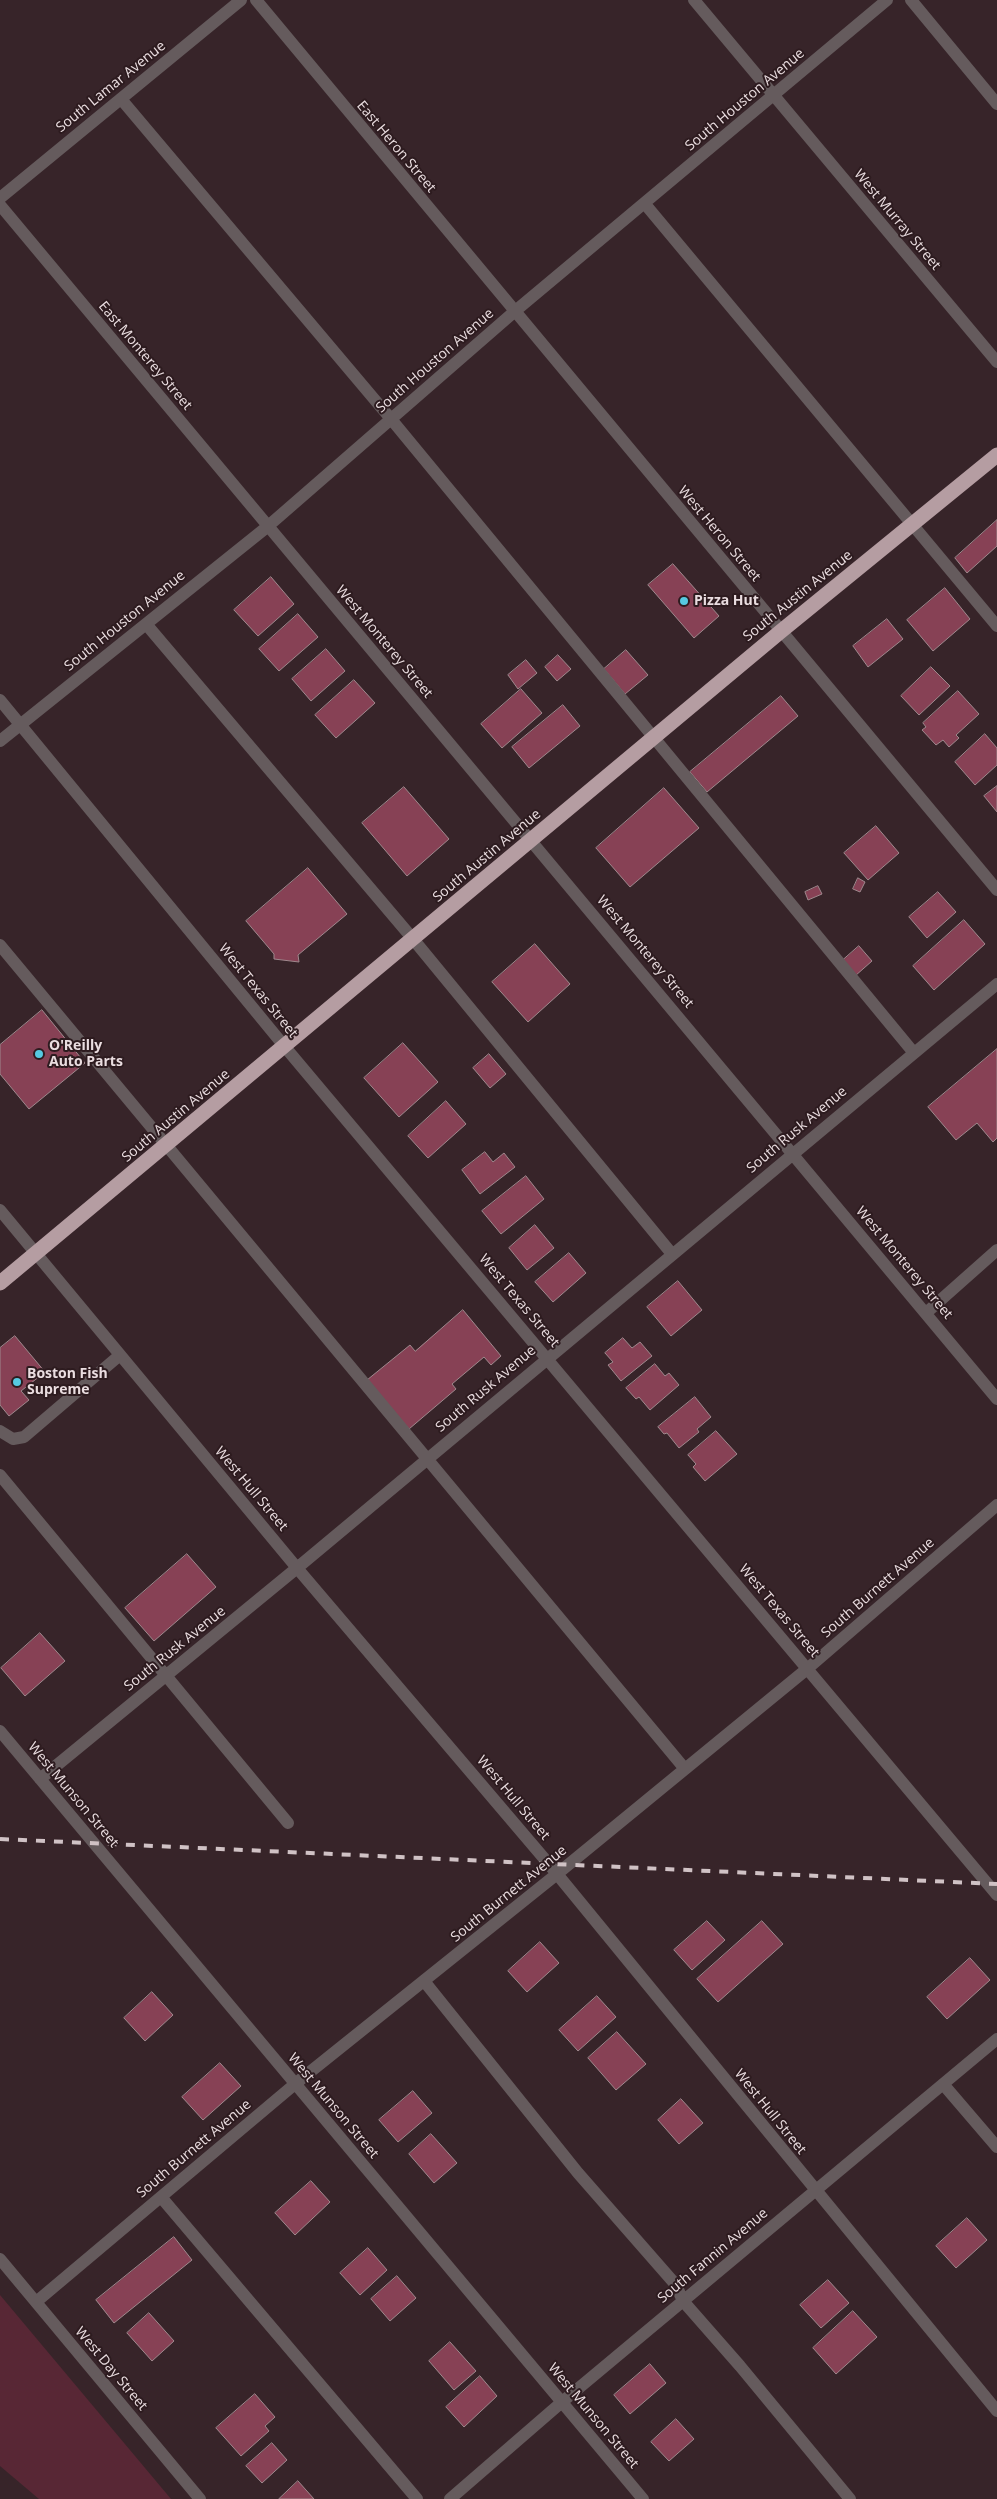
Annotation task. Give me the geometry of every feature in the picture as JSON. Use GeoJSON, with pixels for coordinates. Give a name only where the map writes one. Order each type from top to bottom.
{"type":"FeatureCollection","features":[{"type":"Feature","properties":{"kind":"highway","name":"South Austin Avenue"},"geometry":{"type":"LineString","coordinates":[[0,1284],[780,632],[997,455]]}},
{"type":"Feature","properties":{"kind":"street","name":"South Lamar Avenue"},"geometry":{"type":"LineString","coordinates":[[0,198],[241,0]]}},
{"type":"Feature","properties":{"kind":"street","name":"East Heron Street"},"geometry":{"type":"LineString","coordinates":[[256,0],[514,312]]}},
{"type":"Feature","properties":{"kind":"street","name":"West Murray Street"},"geometry":{"type":"LineString","coordinates":[[694,0],[997,362]]}},
{"type":"Feature","properties":{"kind":"street","name":"South Houston Avenue"},"geometry":{"type":"LineString","coordinates":[[0,741],[267,526],[514,312],[774,97],[887,0]]}},
{"type":"Feature","properties":{"kind":"street"},"geometry":{"type":"LineString","coordinates":[[911,0],[997,104]]}},
{"type":"Feature","properties":{"kind":"street"},"geometry":{"type":"LineString","coordinates":[[121,99],[391,418],[914,1053]]}},
{"type":"Feature","properties":{"kind":"street"},"geometry":{"type":"LineString","coordinates":[[644,204],[997,626]]}},
{"type":"Feature","properties":{"kind":"street","name":"East Monterey Street"},"geometry":{"type":"LineString","coordinates":[[0,205],[267,526]]}},
{"type":"Feature","properties":{"kind":"street","name":"West Heron Street"},"geometry":{"type":"LineString","coordinates":[[514,312],[997,890]]}},
{"type":"Feature","properties":{"kind":"street","name":"West Monterey Street"},"geometry":{"type":"LineString","coordinates":[[267,526],[794,1153],[997,1399]]}},
{"type":"Feature","properties":{"kind":"street"},"geometry":{"type":"LineString","coordinates":[[146,624],[413,939],[672,1254]]}},
{"type":"Feature","properties":{"kind":"street","name":"West Texas Street"},"geometry":{"type":"LineString","coordinates":[[0,700],[284,1047],[997,1895]]}},
{"type":"Feature","properties":{"kind":"street"},"geometry":{"type":"LineString","coordinates":[[0,945],[685,1769]]}},
{"type":"Feature","properties":{"kind":"street","name":"South Rusk Avenue"},"geometry":{"type":"LineString","coordinates":[[40,1779],[297,1568],[997,984]]}},
{"type":"Feature","properties":{"kind":"street","name":"West Hull Street"},"geometry":{"type":"LineString","coordinates":[[0,1210],[297,1568],[558,1874],[815,2191],[997,2411]]}},
{"type":"Feature","properties":{"kind":"street"},"geometry":{"type":"LineString","coordinates":[[926,1313],[997,1250]]}},
{"type":"Feature","properties":{"kind":"street"},"geometry":{"type":"LineString","coordinates":[[0,1431],[13,1439],[24,1437],[120,1355]]}},
{"type":"Feature","properties":{"kind":"street"},"geometry":{"type":"LineString","coordinates":[[0,1475],[288,1823]]}},
{"type":"Feature","properties":{"kind":"street","name":"South Burnett Avenue"},"geometry":{"type":"LineString","coordinates":[[36,2302],[295,2084],[558,1874],[807,1668],[997,1505]]}},
{"type":"Feature","properties":{"kind":"street","name":"West Munson Street"},"geometry":{"type":"LineString","coordinates":[[0,1732],[643,2499]]}},
{"type":"Feature","properties":{"kind":"street"},"geometry":{"type":"LineString","coordinates":[[424,1981],[578,2173],[676,2285],[683,2301],[740,2366],[850,2499]]}},
{"type":"Feature","properties":{"kind":"street","name":"South Fannin Avenue"},"geometry":{"type":"LineString","coordinates":[[450,2499],[562,2402],[997,2039]]}},
{"type":"Feature","properties":{"kind":"street"},"geometry":{"type":"LineString","coordinates":[[943,2084],[997,2147]]}},
{"type":"Feature","properties":{"kind":"street"},"geometry":{"type":"LineString","coordinates":[[161,2197],[380,2453],[417,2499]]}},
{"type":"Feature","properties":{"kind":"street","name":"West Day Street"},"geometry":{"type":"LineString","coordinates":[[0,2259],[200,2499]]}},
{"type":"Feature","properties":{"kind":"shaded area"},"geometry":{"type":"Polygon","coordinates":[[[0,2295],[171,2499],[39,2499],[0,2466],[0,2295]]]}},
{"type":"Feature","properties":{"kind":"building"},"geometry":{"type":"Polygon","coordinates":[[[997,520],[997,546],[967,573],[955,558],[997,520]]]}},
{"type":"Feature","properties":{"kind":"building","name":"Pizza Hut"},"geometry":{"type":"Polygon","coordinates":[[[673,564],[719,616],[694,638],[648,585],[673,564]]]}},
{"type":"Feature","properties":{"kind":"building"},"geometry":{"type":"Polygon","coordinates":[[[271,577],[294,604],[258,636],[234,610],[271,577]]]}},
{"type":"Feature","properties":{"kind":"building"},"geometry":{"type":"Polygon","coordinates":[[[945,588],[970,619],[933,651],[907,620],[945,588]]]}},
{"type":"Feature","properties":{"kind":"building"},"geometry":{"type":"Polygon","coordinates":[[[298,614],[318,637],[279,671],[259,649],[298,614]]]}},
{"type":"Feature","properties":{"kind":"building"},"geometry":{"type":"Polygon","coordinates":[[[887,619],[903,639],[868,667],[853,646],[887,619]]]}},
{"type":"Feature","properties":{"kind":"building"},"geometry":{"type":"Polygon","coordinates":[[[326,649],[345,671],[311,701],[292,679],[326,649]]]}},
{"type":"Feature","properties":{"kind":"building"},"geometry":{"type":"Polygon","coordinates":[[[626,650],[648,675],[625,694],[604,669],[626,650]]]}},
{"type":"Feature","properties":{"kind":"building"},"geometry":{"type":"Polygon","coordinates":[[[558,655],[571,669],[557,681],[545,667],[558,655]]]}},
{"type":"Feature","properties":{"kind":"building"},"geometry":{"type":"Polygon","coordinates":[[[526,660],[537,673],[518,689],[508,675],[526,660]]]}},
{"type":"Feature","properties":{"kind":"building"},"geometry":{"type":"Polygon","coordinates":[[[931,667],[950,686],[919,715],[901,696],[931,667]]]}},
{"type":"Feature","properties":{"kind":"building"},"geometry":{"type":"Polygon","coordinates":[[[354,680],[375,703],[336,738],[315,715],[354,680]]]}},
{"type":"Feature","properties":{"kind":"building"},"geometry":{"type":"Polygon","coordinates":[[[521,689],[542,713],[502,748],[481,724],[521,689]]]}},
{"type":"Feature","properties":{"kind":"building"},"geometry":{"type":"Polygon","coordinates":[[[958,691],[979,714],[956,735],[959,738],[949,747],[943,740],[936,745],[922,730],[926,727],[923,723],[958,691]]]}},
{"type":"Feature","properties":{"kind":"building"},"geometry":{"type":"Polygon","coordinates":[[[781,696],[798,716],[707,792],[690,772],[781,696]]]}},
{"type":"Feature","properties":{"kind":"building"},"geometry":{"type":"Polygon","coordinates":[[[563,705],[580,726],[529,768],[512,747],[563,705]]]}},
{"type":"Feature","properties":{"kind":"building"},"geometry":{"type":"Polygon","coordinates":[[[985,734],[997,748],[997,765],[975,785],[955,762],[985,734]]]}},
{"type":"Feature","properties":{"kind":"building"},"geometry":{"type":"Polygon","coordinates":[[[997,786],[997,812],[984,796],[997,786]]]}},
{"type":"Feature","properties":{"kind":"building"},"geometry":{"type":"Polygon","coordinates":[[[404,787],[449,839],[407,876],[362,823],[404,787]]]}},
{"type":"Feature","properties":{"kind":"building"},"geometry":{"type":"Polygon","coordinates":[[[664,788],[699,828],[630,887],[596,848],[664,788]]]}},
{"type":"Feature","properties":{"kind":"building"},"geometry":{"type":"Polygon","coordinates":[[[876,826],[899,853],[868,880],[844,853],[876,826]]]}},
{"type":"Feature","properties":{"kind":"building"},"geometry":{"type":"Polygon","coordinates":[[[308,868],[347,914],[298,955],[299,962],[274,959],[274,954],[246,921],[308,868]]]}},
{"type":"Feature","properties":{"kind":"building"},"geometry":{"type":"Polygon","coordinates":[[[858,878],[865,882],[860,892],[853,889],[858,878]]]}},
{"type":"Feature","properties":{"kind":"building"},"geometry":{"type":"Polygon","coordinates":[[[818,886],[822,894],[808,900],[805,892],[818,886]]]}},
{"type":"Feature","properties":{"kind":"building"},"geometry":{"type":"Polygon","coordinates":[[[938,892],[956,912],[927,938],[909,917],[938,892]]]}},
{"type":"Feature","properties":{"kind":"building"},"geometry":{"type":"Polygon","coordinates":[[[964,920],[985,944],[934,990],[913,966],[964,920]]]}},
{"type":"Feature","properties":{"kind":"building"},"geometry":{"type":"Polygon","coordinates":[[[535,944],[570,984],[528,1022],[492,982],[535,944]]]}},
{"type":"Feature","properties":{"kind":"building"},"geometry":{"type":"Polygon","coordinates":[[[859,946],[872,961],[855,976],[842,961],[859,946]]]}},
{"type":"Feature","properties":{"kind":"building","name":"O'Reilly Auto Parts"},"geometry":{"type":"Polygon","coordinates":[[[42,1010],[85,1063],[29,1109],[0,1074],[0,1045],[42,1010]]]}},
{"type":"Feature","properties":{"kind":"building"},"geometry":{"type":"Polygon","coordinates":[[[403,1043],[438,1082],[399,1117],[364,1078],[403,1043]]]}},
{"type":"Feature","properties":{"kind":"building"},"geometry":{"type":"Polygon","coordinates":[[[997,1049],[997,1138],[993,1142],[977,1123],[956,1140],[928,1107],[997,1049]]]}},
{"type":"Feature","properties":{"kind":"building"},"geometry":{"type":"Polygon","coordinates":[[[489,1054],[506,1074],[490,1088],[473,1068],[489,1054]]]}},
{"type":"Feature","properties":{"kind":"building"},"geometry":{"type":"Polygon","coordinates":[[[446,1101],[466,1124],[428,1158],[408,1136],[446,1101]]]}},
{"type":"Feature","properties":{"kind":"building"},"geometry":{"type":"Polygon","coordinates":[[[485,1152],[493,1162],[504,1153],[515,1167],[480,1194],[462,1170],[485,1152]]]}},
{"type":"Feature","properties":{"kind":"building"},"geometry":{"type":"Polygon","coordinates":[[[526,1176],[544,1199],[501,1234],[482,1211],[526,1176]]]}},
{"type":"Feature","properties":{"kind":"building"},"geometry":{"type":"Polygon","coordinates":[[[535,1225],[554,1248],[527,1270],[509,1248],[535,1225]]]}},
{"type":"Feature","properties":{"kind":"building"},"geometry":{"type":"Polygon","coordinates":[[[569,1253],[586,1273],[553,1302],[535,1282],[569,1253]]]}},
{"type":"Feature","properties":{"kind":"building"},"geometry":{"type":"Polygon","coordinates":[[[678,1281],[702,1310],[671,1336],[647,1307],[678,1281]]]}},
{"type":"Feature","properties":{"kind":"building"},"geometry":{"type":"Polygon","coordinates":[[[463,1310],[501,1356],[491,1365],[484,1357],[452,1384],[456,1389],[409,1429],[367,1380],[410,1345],[415,1351],[463,1310]]]}},
{"type":"Feature","properties":{"kind":"building","name":"Boston Fish Supreme"},"geometry":{"type":"Polygon","coordinates":[[[15,1336],[45,1372],[21,1391],[29,1400],[9,1416],[0,1405],[0,1348],[15,1336]]]}},
{"type":"Feature","properties":{"kind":"building"},"geometry":{"type":"Polygon","coordinates":[[[623,1338],[632,1348],[640,1342],[652,1356],[621,1381],[608,1365],[613,1362],[605,1353],[623,1338]]]}},
{"type":"Feature","properties":{"kind":"building"},"geometry":{"type":"Polygon","coordinates":[[[655,1364],[665,1376],[669,1373],[679,1385],[650,1410],[639,1397],[636,1399],[626,1388],[655,1364]]]}},
{"type":"Feature","properties":{"kind":"building"},"geometry":{"type":"Polygon","coordinates":[[[695,1397],[711,1417],[697,1429],[699,1432],[679,1448],[667,1433],[664,1434],[658,1427],[695,1397]]]}},
{"type":"Feature","properties":{"kind":"building"},"geometry":{"type":"Polygon","coordinates":[[[716,1431],[737,1454],[705,1481],[693,1467],[696,1464],[688,1455],[716,1431]]]}},
{"type":"Feature","properties":{"kind":"building"},"geometry":{"type":"Polygon","coordinates":[[[187,1554],[216,1587],[154,1641],[125,1608],[187,1554]]]}},
{"type":"Feature","properties":{"kind":"building"},"geometry":{"type":"Polygon","coordinates":[[[40,1633],[65,1661],[25,1696],[1,1668],[40,1633]]]}},
{"type":"Feature","properties":{"kind":"building"},"geometry":{"type":"Polygon","coordinates":[[[707,1921],[725,1940],[692,1970],[674,1950],[707,1921]]]}},
{"type":"Feature","properties":{"kind":"building"},"geometry":{"type":"Polygon","coordinates":[[[762,1921],[783,1944],[718,2002],[697,1979],[762,1921]]]}},
{"type":"Feature","properties":{"kind":"building"},"geometry":{"type":"Polygon","coordinates":[[[540,1942],[559,1963],[527,1992],[508,1971],[540,1942]]]}},
{"type":"Feature","properties":{"kind":"building"},"geometry":{"type":"Polygon","coordinates":[[[970,1958],[990,1980],[947,2019],[927,1997],[970,1958]]]}},
{"type":"Feature","properties":{"kind":"building"},"geometry":{"type":"Polygon","coordinates":[[[152,1992],[173,2015],[145,2041],[124,2018],[152,1992]]]}},
{"type":"Feature","properties":{"kind":"building"},"geometry":{"type":"Polygon","coordinates":[[[597,1996],[616,2017],[578,2051],[559,2030],[597,1996]]]}},
{"type":"Feature","properties":{"kind":"building"},"geometry":{"type":"Polygon","coordinates":[[[617,2032],[646,2064],[616,2090],[588,2058],[617,2032]]]}},
{"type":"Feature","properties":{"kind":"building"},"geometry":{"type":"Polygon","coordinates":[[[220,2063],[241,2086],[203,2120],[182,2097],[220,2063]]]}},
{"type":"Feature","properties":{"kind":"building"},"geometry":{"type":"Polygon","coordinates":[[[413,2091],[432,2113],[398,2142],[379,2120],[413,2091]]]}},
{"type":"Feature","properties":{"kind":"building"},"geometry":{"type":"Polygon","coordinates":[[[681,2099],[703,2123],[679,2144],[658,2120],[681,2099]]]}},
{"type":"Feature","properties":{"kind":"building"},"geometry":{"type":"Polygon","coordinates":[[[431,2134],[457,2163],[434,2183],[409,2154],[431,2134]]]}},
{"type":"Feature","properties":{"kind":"building"},"geometry":{"type":"Polygon","coordinates":[[[311,2181],[330,2202],[295,2235],[275,2213],[311,2181]]]}},
{"type":"Feature","properties":{"kind":"building"},"geometry":{"type":"Polygon","coordinates":[[[967,2218],[987,2240],[956,2268],[936,2246],[967,2218]]]}},
{"type":"Feature","properties":{"kind":"building"},"geometry":{"type":"Polygon","coordinates":[[[174,2237],[192,2260],[114,2323],[96,2300],[174,2237]]]}},
{"type":"Feature","properties":{"kind":"building"},"geometry":{"type":"Polygon","coordinates":[[[368,2248],[387,2270],[360,2295],[340,2273],[368,2248]]]}},
{"type":"Feature","properties":{"kind":"building"},"geometry":{"type":"Polygon","coordinates":[[[397,2276],[416,2298],[390,2321],[371,2299],[397,2276]]]}},
{"type":"Feature","properties":{"kind":"building"},"geometry":{"type":"Polygon","coordinates":[[[828,2280],[849,2303],[821,2328],[800,2305],[828,2280]]]}},
{"type":"Feature","properties":{"kind":"building"},"geometry":{"type":"Polygon","coordinates":[[[853,2311],[877,2337],[836,2374],[813,2348],[853,2311]]]}},
{"type":"Feature","properties":{"kind":"building"},"geometry":{"type":"Polygon","coordinates":[[[149,2313],[174,2341],[152,2361],[127,2333],[149,2313]]]}},
{"type":"Feature","properties":{"kind":"building"},"geometry":{"type":"Polygon","coordinates":[[[450,2342],[476,2371],[454,2390],[429,2361],[450,2342]]]}},
{"type":"Feature","properties":{"kind":"building"},"geometry":{"type":"Polygon","coordinates":[[[650,2364],[666,2383],[630,2414],[614,2395],[650,2364]]]}},
{"type":"Feature","properties":{"kind":"building"},"geometry":{"type":"Polygon","coordinates":[[[480,2376],[497,2396],[464,2427],[446,2407],[480,2376]]]}},
{"type":"Feature","properties":{"kind":"building"},"geometry":{"type":"Polygon","coordinates":[[[255,2394],[275,2417],[265,2426],[269,2431],[241,2456],[216,2428],[255,2394]]]}},
{"type":"Feature","properties":{"kind":"building"},"geometry":{"type":"Polygon","coordinates":[[[676,2419],[694,2439],[669,2461],[651,2442],[676,2419]]]}},
{"type":"Feature","properties":{"kind":"building"},"geometry":{"type":"Polygon","coordinates":[[[272,2443],[287,2460],[262,2483],[246,2466],[272,2443]]]}},
{"type":"Feature","properties":{"kind":"building"},"geometry":{"type":"Polygon","coordinates":[[[298,2481],[314,2499],[279,2499],[298,2481]]]}},
{"type":"Feature","properties":{"kind":"railway"},"geometry":{"type":"LineString","coordinates":[[0,1839],[997,1884]]}},
{"type":"Feature","properties":{"kind":"place","name":"Pizza Hut"},"geometry":{"type":"Point","coordinates":[684,601]}},
{"type":"Feature","properties":{"kind":"place","name":"O'Reilly Auto Parts"},"geometry":{"type":"Point","coordinates":[39,1054]}},
{"type":"Feature","properties":{"kind":"place","name":"Boston Fish Supreme"},"geometry":{"type":"Point","coordinates":[17,1382]}}]}
